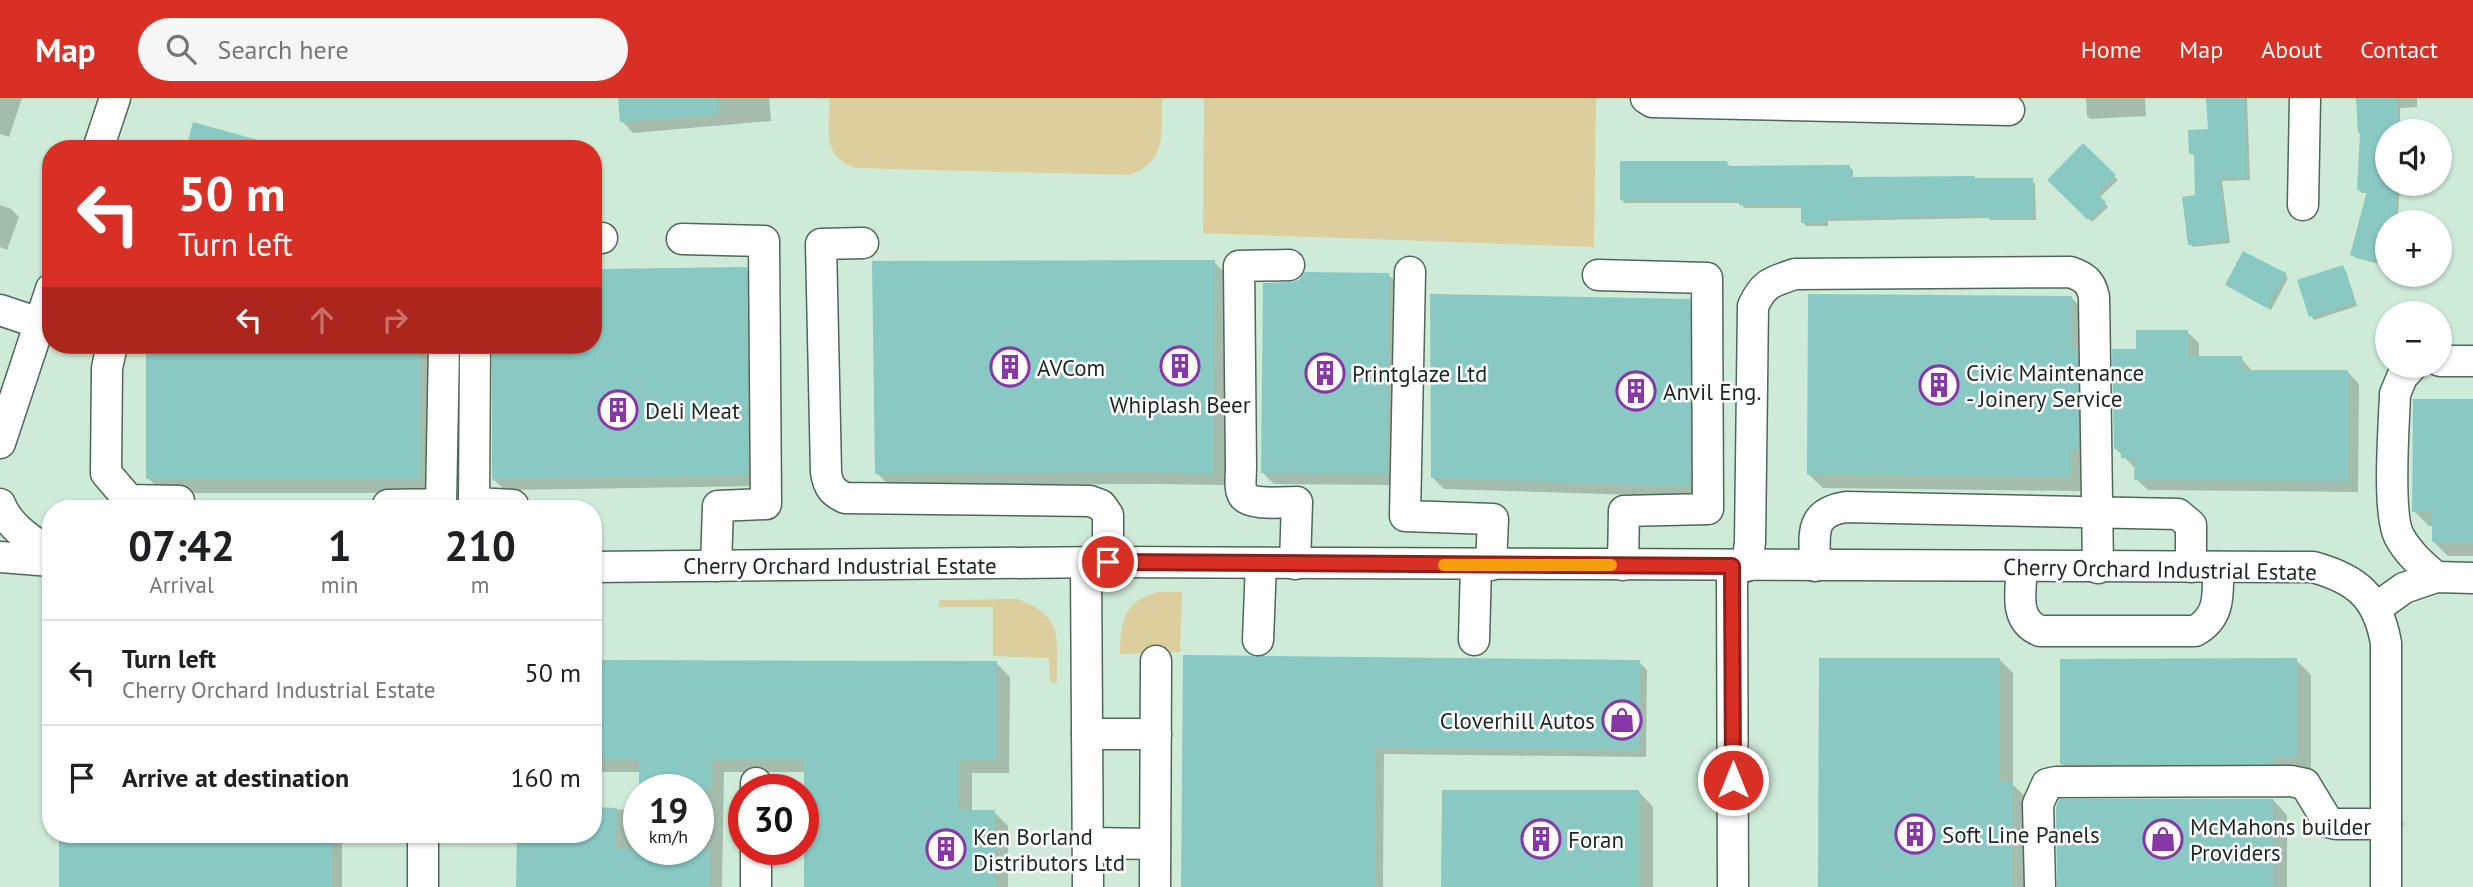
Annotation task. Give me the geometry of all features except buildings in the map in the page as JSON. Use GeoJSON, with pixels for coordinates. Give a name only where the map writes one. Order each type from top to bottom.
{"type":"FeatureCollection","features":[{"type":"Feature","properties":{"kind":"street"},"geometry":{"type":"LineString","coordinates":[[101,140],[115,98]]}},
{"type":"Feature","properties":{"kind":"street"},"geometry":{"type":"LineString","coordinates":[[1646,98],[1652,102],[2009,110]]}},
{"type":"Feature","properties":{"kind":"street"},"geometry":{"type":"LineString","coordinates":[[2303,205],[2305,98]]}},
{"type":"Feature","properties":{"kind":"street"},"geometry":{"type":"LineString","coordinates":[[682,239],[764,241],[766,504],[718,506],[716,566]]}},
{"type":"Feature","properties":{"kind":"street"},"geometry":{"type":"LineString","coordinates":[[863,243],[821,244],[826,472],[828,484],[835,494],[845,498],[1090,501],[1101,505],[1108,514],[1097,562],[1087,734],[1088,887]]}},
{"type":"Feature","properties":{"kind":"street"},"geometry":{"type":"LineString","coordinates":[[1289,265],[1239,265],[1241,467],[1242,492],[1245,498],[1252,502],[1297,502],[1296,564]]}},
{"type":"Feature","properties":{"kind":"street"},"geometry":{"type":"LineString","coordinates":[[1410,272],[1405,516],[1493,519],[1474,640]]}},
{"type":"Feature","properties":{"kind":"street"},"geometry":{"type":"LineString","coordinates":[[1733,887],[1740,566],[1750,542],[1753,306],[1761,290],[1795,274],[2070,272],[2081,276],[2092,285],[2098,568]]}},
{"type":"Feature","properties":{"kind":"street"},"geometry":{"type":"LineString","coordinates":[[1598,275],[1707,278],[1708,509],[1624,510],[1623,565]]}},
{"type":"Feature","properties":{"kind":"street"},"geometry":{"type":"LineString","coordinates":[[0,310],[39,323]]}},
{"type":"Feature","properties":{"kind":"street"},"geometry":{"type":"LineString","coordinates":[[0,443],[42,314]]}},
{"type":"Feature","properties":{"kind":"street"},"geometry":{"type":"LineString","coordinates":[[111,354],[107,368],[106,473],[129,500],[179,500]]}},
{"type":"Feature","properties":{"kind":"street"},"geometry":{"type":"LineString","coordinates":[[441,500],[444,354]]}},
{"type":"Feature","properties":{"kind":"street"},"geometry":{"type":"LineString","coordinates":[[474,500],[475,354]]}},
{"type":"Feature","properties":{"kind":"street"},"geometry":{"type":"LineString","coordinates":[[2452,361],[2473,361]]}},
{"type":"Feature","properties":{"kind":"street"},"geometry":{"type":"LineString","coordinates":[[2402,378],[2395,394],[2393,515],[2398,535],[2410,553],[2436,577]]}},
{"type":"Feature","properties":{"kind":"street"},"geometry":{"type":"LineString","coordinates":[[0,504],[23,535],[42,548]]}},
{"type":"Feature","properties":{"kind":"street"},"geometry":{"type":"LineString","coordinates":[[1815,566],[1817,522],[1822,515],[1833,509],[1846,507],[2096,510],[2178,514],[2191,525],[2218,601],[2215,612],[2206,625],[2195,631],[2040,631],[2025,621],[2021,609],[2021,567]]}},
{"type":"Feature","properties":{"kind":"street"},"geometry":{"type":"LineString","coordinates":[[0,557],[42,560]]}},
{"type":"Feature","properties":{"kind":"street","name":"Cherry Orchard Industrial Estate"},"geometry":{"type":"LineString","coordinates":[[602,566],[1097,562],[2313,567],[2352,582],[2376,608],[2383,625],[2386,643],[2386,887]]}},
{"type":"Feature","properties":{"kind":"street"},"geometry":{"type":"LineString","coordinates":[[1258,640],[1261,563]]}},
{"type":"Feature","properties":{"kind":"street"},"geometry":{"type":"LineString","coordinates":[[2376,608],[2404,588],[2436,577],[2473,578]]}},
{"type":"Feature","properties":{"kind":"street"},"geometry":{"type":"LineString","coordinates":[[1155,887],[1156,661]]}},
{"type":"Feature","properties":{"kind":"street"},"geometry":{"type":"LineString","coordinates":[[1087,734],[1156,734]]}},
{"type":"Feature","properties":{"kind":"street"},"geometry":{"type":"LineString","coordinates":[[2040,887],[2038,804],[2047,784],[2056,782],[2291,781],[2305,784],[2328,822],[2386,824]]}},
{"type":"Feature","properties":{"kind":"street"},"geometry":{"type":"LineString","coordinates":[[423,843],[423,887]]}},
{"type":"Feature","properties":{"kind":"street"},"geometry":{"type":"LineString","coordinates":[[1087,843],[1155,844]]}},
{"type":"Feature","properties":{"kind":"street"},"geometry":{"type":"LineString","coordinates":[[755,887],[756,865]]}},
{"type":"Feature","properties":{"kind":"shaded area"},"geometry":{"type":"Polygon","coordinates":[[[830,98],[1162,98],[1160,144],[1150,162],[1129,175],[856,168],[837,157],[832,149],[829,130],[830,98]]]}},
{"type":"Feature","properties":{"kind":"shaded area"},"geometry":{"type":"Polygon","coordinates":[[[1204,98],[1596,98],[1594,247],[1203,233],[1204,98]]]}},
{"type":"Feature","properties":{"kind":"shaded area"},"geometry":{"type":"Polygon","coordinates":[[[1158,592],[1182,592],[1180,652],[1120,654],[1121,632],[1126,614],[1138,601],[1158,592]]]}},
{"type":"Feature","properties":{"kind":"shaded area"},"geometry":{"type":"Polygon","coordinates":[[[1018,599],[1033,606],[1051,622],[1057,642],[1057,683],[1050,682],[1049,658],[993,656],[993,607],[939,607],[939,600],[1018,599]]]}},
{"type":"Feature","properties":{"kind":"slow traffic"},"geometry":{"type":"LineString","coordinates":[[1444,565],[1611,565]]}},
{"type":"Feature","properties":{"kind":"place","name":"Whiplash Beer"},"geometry":{"type":"Point","coordinates":[1180,366]}},
{"type":"Feature","properties":{"kind":"place","name":"AVCom"},"geometry":{"type":"Point","coordinates":[1010,367]}},
{"type":"Feature","properties":{"kind":"place","name":"Printglaze Ltd"},"geometry":{"type":"Point","coordinates":[1325,373]}},
{"type":"Feature","properties":{"kind":"place","name":"Civic Maintenance - Joinery Service"},"geometry":{"type":"Point","coordinates":[1939,385]}},
{"type":"Feature","properties":{"kind":"place","name":"Anvil Eng."},"geometry":{"type":"Point","coordinates":[1636,391]}},
{"type":"Feature","properties":{"kind":"place","name":"Deli Meat"},"geometry":{"type":"Point","coordinates":[618,410]}},
{"type":"Feature","properties":{"kind":"place","name":"Cloverhill Autos"},"geometry":{"type":"Point","coordinates":[1622,720]}},
{"type":"Feature","properties":{"kind":"place","name":"Soft Line Panels"},"geometry":{"type":"Point","coordinates":[1915,834]}},
{"type":"Feature","properties":{"kind":"place","name":"Foran"},"geometry":{"type":"Point","coordinates":[1541,839]}},
{"type":"Feature","properties":{"kind":"place","name":"McMahons builder Providers"},"geometry":{"type":"Point","coordinates":[2163,839]}},
{"type":"Feature","properties":{"kind":"place","name":"Ken Borland Distributors Ltd"},"geometry":{"type":"Point","coordinates":[946,849]}},
{"type":"Feature","properties":{"kind":"route"},"geometry":{"type":"LineString","coordinates":[[1108,562],[1732,566],[1733,780]]}}]}
